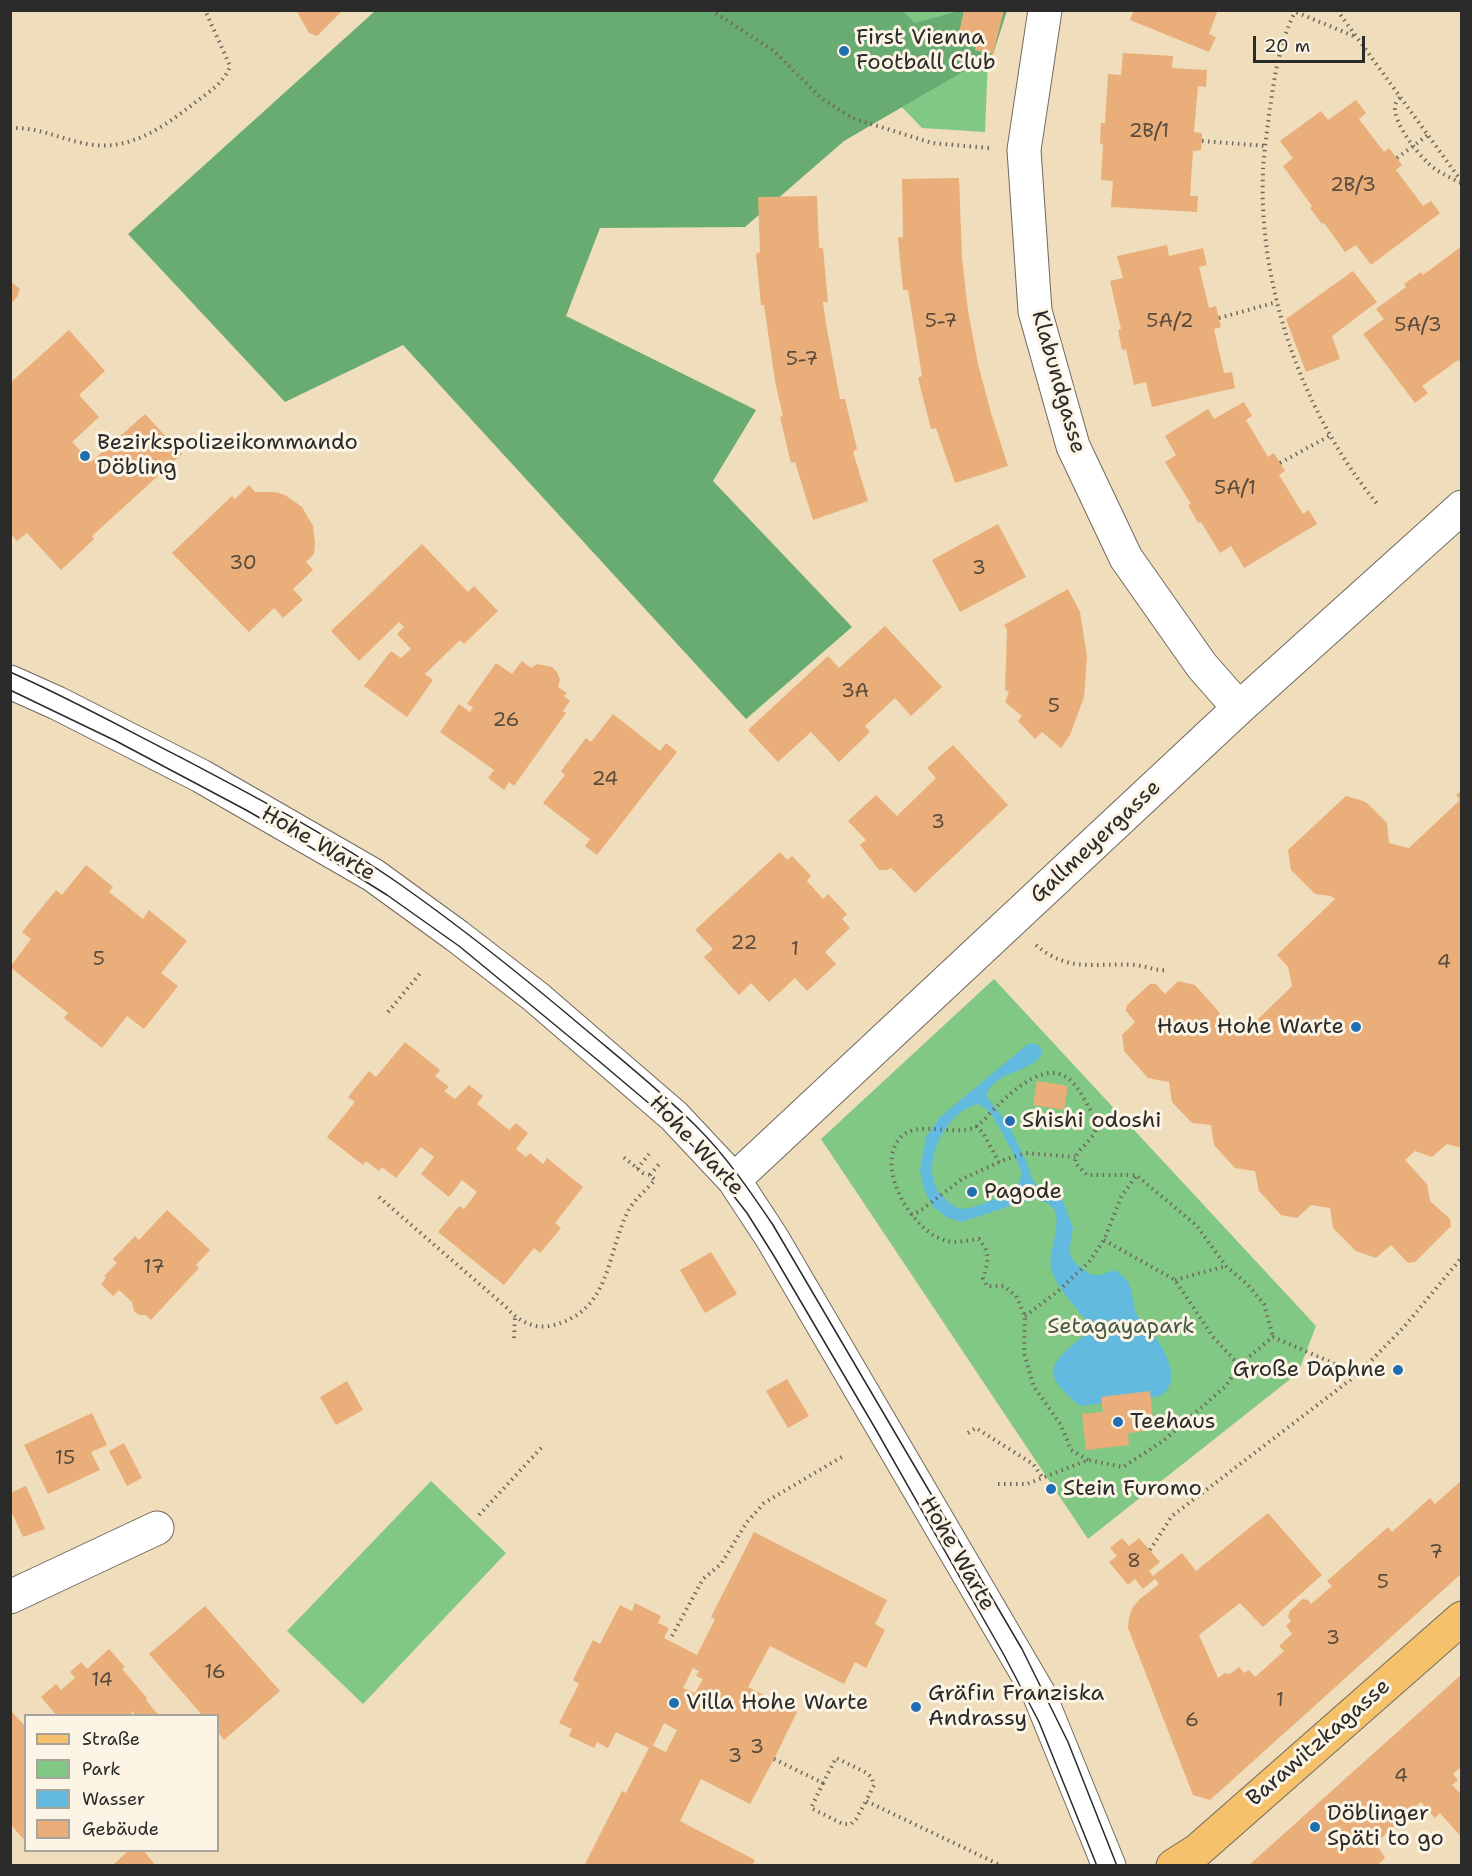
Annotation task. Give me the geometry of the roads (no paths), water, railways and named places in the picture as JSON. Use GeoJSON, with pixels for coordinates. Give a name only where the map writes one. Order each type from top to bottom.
{"type":"FeatureCollection","features":[{"type":"Feature","properties":{"kind":"main road","name":"Barawitzkagasse"},"geometry":{"type":"LineString","coordinates":[[1173,1866],[1198,1850],[1461,1618]]}},
{"type":"Feature","properties":{"kind":"street","name":"Klabundgasse"},"geometry":{"type":"LineString","coordinates":[[1045,10],[1024,150],[1035,311],[1072,446],[1126,558],[1202,666],[1239,708]]}},
{"type":"Feature","properties":{"kind":"street","name":"Gallmeyergasse"},"geometry":{"type":"LineString","coordinates":[[734,1180],[1239,708],[1461,507]]}},
{"type":"Feature","properties":{"kind":"street","name":"Hohe Warte"},"geometry":{"type":"LineString","coordinates":[[10,682],[57,703],[201,776],[373,875],[536,997],[674,1116],[734,1180],[789,1267],[1039,1694],[1109,1866]]}},
{"type":"Feature","properties":{"kind":"street"},"geometry":{"type":"LineString","coordinates":[[10,1597],[158,1528]]}},
{"type":"Feature","properties":{"kind":"water"},"geometry":{"type":"Polygon","coordinates":[[[1028,1044],[1036,1044],[1041,1048],[1041,1056],[1035,1062],[996,1081],[986,1096],[1007,1122],[1037,1186],[1063,1201],[1073,1228],[1069,1252],[1074,1262],[1091,1275],[1100,1275],[1115,1270],[1130,1285],[1137,1315],[1161,1345],[1171,1369],[1170,1385],[1161,1396],[1080,1406],[1062,1390],[1054,1376],[1057,1361],[1084,1336],[1090,1326],[1064,1294],[1052,1272],[1052,1251],[1056,1228],[1053,1209],[1046,1202],[1032,1199],[961,1222],[948,1218],[933,1207],[924,1190],[920,1170],[926,1137],[940,1117],[1028,1044]],[[977,1104],[953,1119],[937,1145],[933,1159],[936,1188],[945,1199],[962,1209],[1004,1195],[1016,1185],[1021,1175],[1017,1160],[998,1125],[985,1108],[977,1104]]]}},
{"type":"Feature","properties":{"kind":"tram line"},"geometry":{"type":"LineString","coordinates":[[10,672],[182,758],[321,834],[375,867],[495,955],[656,1089],[708,1138],[773,1225],[1022,1649],[1068,1742],[1117,1866]]}},
{"type":"Feature","properties":{"kind":"tram line"},"geometry":{"type":"LineString","coordinates":[[10,690],[116,741],[246,810],[387,895],[459,946],[600,1062],[651,1105],[701,1154],[747,1213],[774,1256],[1004,1655],[1039,1722],[1097,1866]]}},
{"type":"Feature","properties":{"kind":"place","name":"First Vienna Football Club"},"geometry":{"type":"Point","coordinates":[844,51]}},
{"type":"Feature","properties":{"kind":"place","name":"Bezirkspolizeikommando Döbling"},"geometry":{"type":"Point","coordinates":[85,456]}},
{"type":"Feature","properties":{"kind":"place","name":"Haus Hohe Warte"},"geometry":{"type":"Point","coordinates":[1356,1027]}},
{"type":"Feature","properties":{"kind":"place","name":"Shishi odoshi"},"geometry":{"type":"Point","coordinates":[1010,1121]}},
{"type":"Feature","properties":{"kind":"place","name":"Pagode"},"geometry":{"type":"Point","coordinates":[972,1192]}},
{"type":"Feature","properties":{"kind":"place","name":"Große Daphne"},"geometry":{"type":"Point","coordinates":[1398,1370]}},
{"type":"Feature","properties":{"kind":"place","name":"Teehaus"},"geometry":{"type":"Point","coordinates":[1118,1422]}},
{"type":"Feature","properties":{"kind":"place","name":"Stein Furomo"},"geometry":{"type":"Point","coordinates":[1051,1489]}},
{"type":"Feature","properties":{"kind":"place","name":"Villa Hohe Warte"},"geometry":{"type":"Point","coordinates":[674,1703]}},
{"type":"Feature","properties":{"kind":"place","name":"Gräfin Franziska Andrassy"},"geometry":{"type":"Point","coordinates":[916,1707]}},
{"type":"Feature","properties":{"kind":"place","name":"Döblinger Späti to go"},"geometry":{"type":"Point","coordinates":[1315,1827]}},
{"type":"Feature","properties":{"kind":"park label","name":"Setagayapark"},"geometry":{"type":"Point","coordinates":[1121,1327]}}]}
